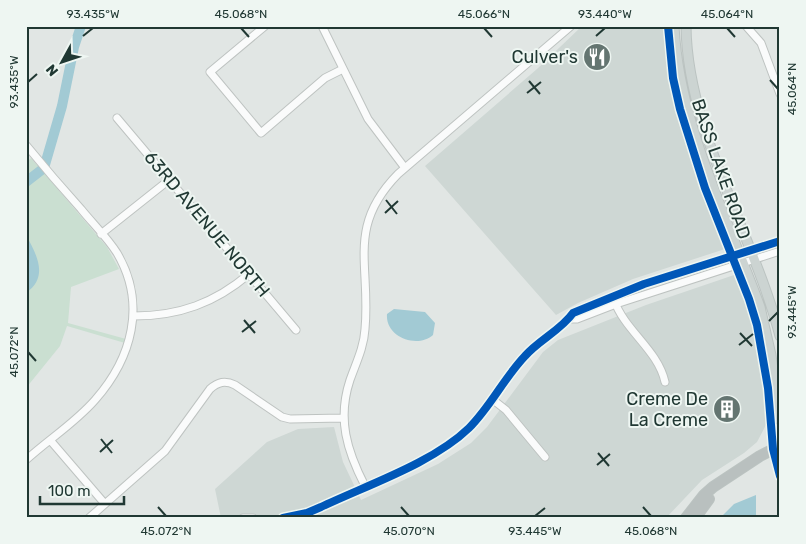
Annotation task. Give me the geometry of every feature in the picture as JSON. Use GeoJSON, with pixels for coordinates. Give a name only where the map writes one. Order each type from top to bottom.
{"type":"FeatureCollection","features":[{"type":"Feature","properties":{"kind":"highway"},"geometry":{"type":"LineString","coordinates":[[686,518],[704,495],[760,456],[780,446]]}},
{"type":"Feature","properties":{"kind":"highway"},"geometry":{"type":"LineString","coordinates":[[695,518],[726,480]]}},
{"type":"Feature","properties":{"kind":"main road","name":"BASS LAKE ROAD"},"geometry":{"type":"LineString","coordinates":[[674,26],[688,115],[742,258],[767,333],[780,420]]}},
{"type":"Feature","properties":{"kind":"main road","name":"BASS LAKE ROAD"},"geometry":{"type":"LineString","coordinates":[[686,26],[687,52],[696,102],[780,336]]}},
{"type":"Feature","properties":{"kind":"street"},"geometry":{"type":"LineString","coordinates":[[265,26],[210,72],[261,133],[325,78],[343,69]]}},
{"type":"Feature","properties":{"kind":"street"},"geometry":{"type":"LineString","coordinates":[[322,26],[368,120],[405,168]]}},
{"type":"Feature","properties":{"kind":"street"},"geometry":{"type":"LineString","coordinates":[[365,486],[347,444],[343,418],[346,391],[362,348],[365,331],[364,236],[371,211],[388,184],[405,168],[570,26]]}},
{"type":"Feature","properties":{"kind":"street"},"geometry":{"type":"LineString","coordinates":[[746,26],[761,42],[780,94]]}},
{"type":"Feature","properties":{"kind":"street","name":"63RD AVENUE NORTH"},"geometry":{"type":"LineString","coordinates":[[117,118],[296,330]]}},
{"type":"Feature","properties":{"kind":"street"},"geometry":{"type":"LineString","coordinates":[[26,146],[116,252],[129,280],[134,316],[129,344],[112,378],[88,407],[26,460]]}},
{"type":"Feature","properties":{"kind":"street"},"geometry":{"type":"LineString","coordinates":[[101,234],[169,180]]}},
{"type":"Feature","properties":{"kind":"street"},"geometry":{"type":"LineString","coordinates":[[569,319],[577,319],[751,255],[780,240]]}},
{"type":"Feature","properties":{"kind":"street"},"geometry":{"type":"LineString","coordinates":[[751,255],[780,251]]}},
{"type":"Feature","properties":{"kind":"street"},"geometry":{"type":"LineString","coordinates":[[283,518],[306,513],[440,450],[467,429],[523,357],[538,342],[569,319],[573,313],[613,296],[742,258]]}},
{"type":"Feature","properties":{"kind":"street"},"geometry":{"type":"LineString","coordinates":[[134,316],[178,313],[195,308],[226,292],[249,274]]}},
{"type":"Feature","properties":{"kind":"street"},"geometry":{"type":"LineString","coordinates":[[613,296],[626,324],[660,366],[665,382]]}},
{"type":"Feature","properties":{"kind":"street"},"geometry":{"type":"LineString","coordinates":[[89,518],[165,451],[210,389],[218,383],[226,382],[235,385],[282,417],[290,419],[343,418]]}},
{"type":"Feature","properties":{"kind":"street"},"geometry":{"type":"LineString","coordinates":[[492,399],[506,410],[544,457]]}},
{"type":"Feature","properties":{"kind":"street"},"geometry":{"type":"LineString","coordinates":[[50,440],[105,504]]}},
{"type":"Feature","properties":{"kind":"street"},"geometry":{"type":"LineString","coordinates":[[243,518],[253,518]]}},
{"type":"Feature","properties":{"kind":"shaded area"},"geometry":{"type":"Polygon","coordinates":[[[582,26],[666,26],[671,74],[677,101],[725,249],[633,279],[578,303],[556,315],[425,166],[537,69],[582,26]]]}},
{"type":"Feature","properties":{"kind":"shaded area"},"geometry":{"type":"Polygon","coordinates":[[[737,274],[756,331],[767,392],[768,421],[757,442],[744,453],[702,480],[666,518],[221,518],[215,489],[267,442],[298,429],[334,427],[343,462],[361,500],[438,464],[471,443],[487,427],[543,352],[558,340],[646,305],[737,274]]]}},
{"type":"Feature","properties":{"kind":"green space"},"geometry":{"type":"Polygon","coordinates":[[[31,158],[107,247],[119,269],[71,287],[68,323],[126,339],[125,343],[67,326],[60,346],[26,388],[26,163],[31,158]]]}},
{"type":"Feature","properties":{"kind":"water"},"geometry":{"type":"Polygon","coordinates":[[[26,235],[37,258],[39,273],[33,287],[26,293],[26,235]]]}},
{"type":"Feature","properties":{"kind":"water"},"geometry":{"type":"Polygon","coordinates":[[[394,309],[425,312],[435,323],[433,335],[419,341],[411,341],[396,334],[391,329],[387,314],[394,309]]]}},
{"type":"Feature","properties":{"kind":"water"},"geometry":{"type":"Polygon","coordinates":[[[756,495],[756,518],[720,518],[734,504],[756,495]]]}},
{"type":"Feature","properties":{"kind":"waterway"},"geometry":{"type":"LineString","coordinates":[[26,182],[44,168],[62,106],[74,47],[81,26]]}},
{"type":"Feature","properties":{"kind":"cycle path"},"geometry":{"type":"LineString","coordinates":[[668,26],[673,78],[680,109],[705,188],[749,299],[757,325],[768,388],[773,449],[780,476]]}},
{"type":"Feature","properties":{"kind":"cycle path"},"geometry":{"type":"LineString","coordinates":[[283,518],[307,513],[379,482],[418,463],[454,441],[477,419],[510,373],[525,356],[562,325],[573,313],[644,284],[780,241]]}},
{"type":"Feature","properties":{"kind":"place","name":"Culver's"},"geometry":{"type":"Point","coordinates":[597,57]}},
{"type":"Feature","properties":{"kind":"place","name":"Creme De La Creme"},"geometry":{"type":"Point","coordinates":[727,409]}}]}
